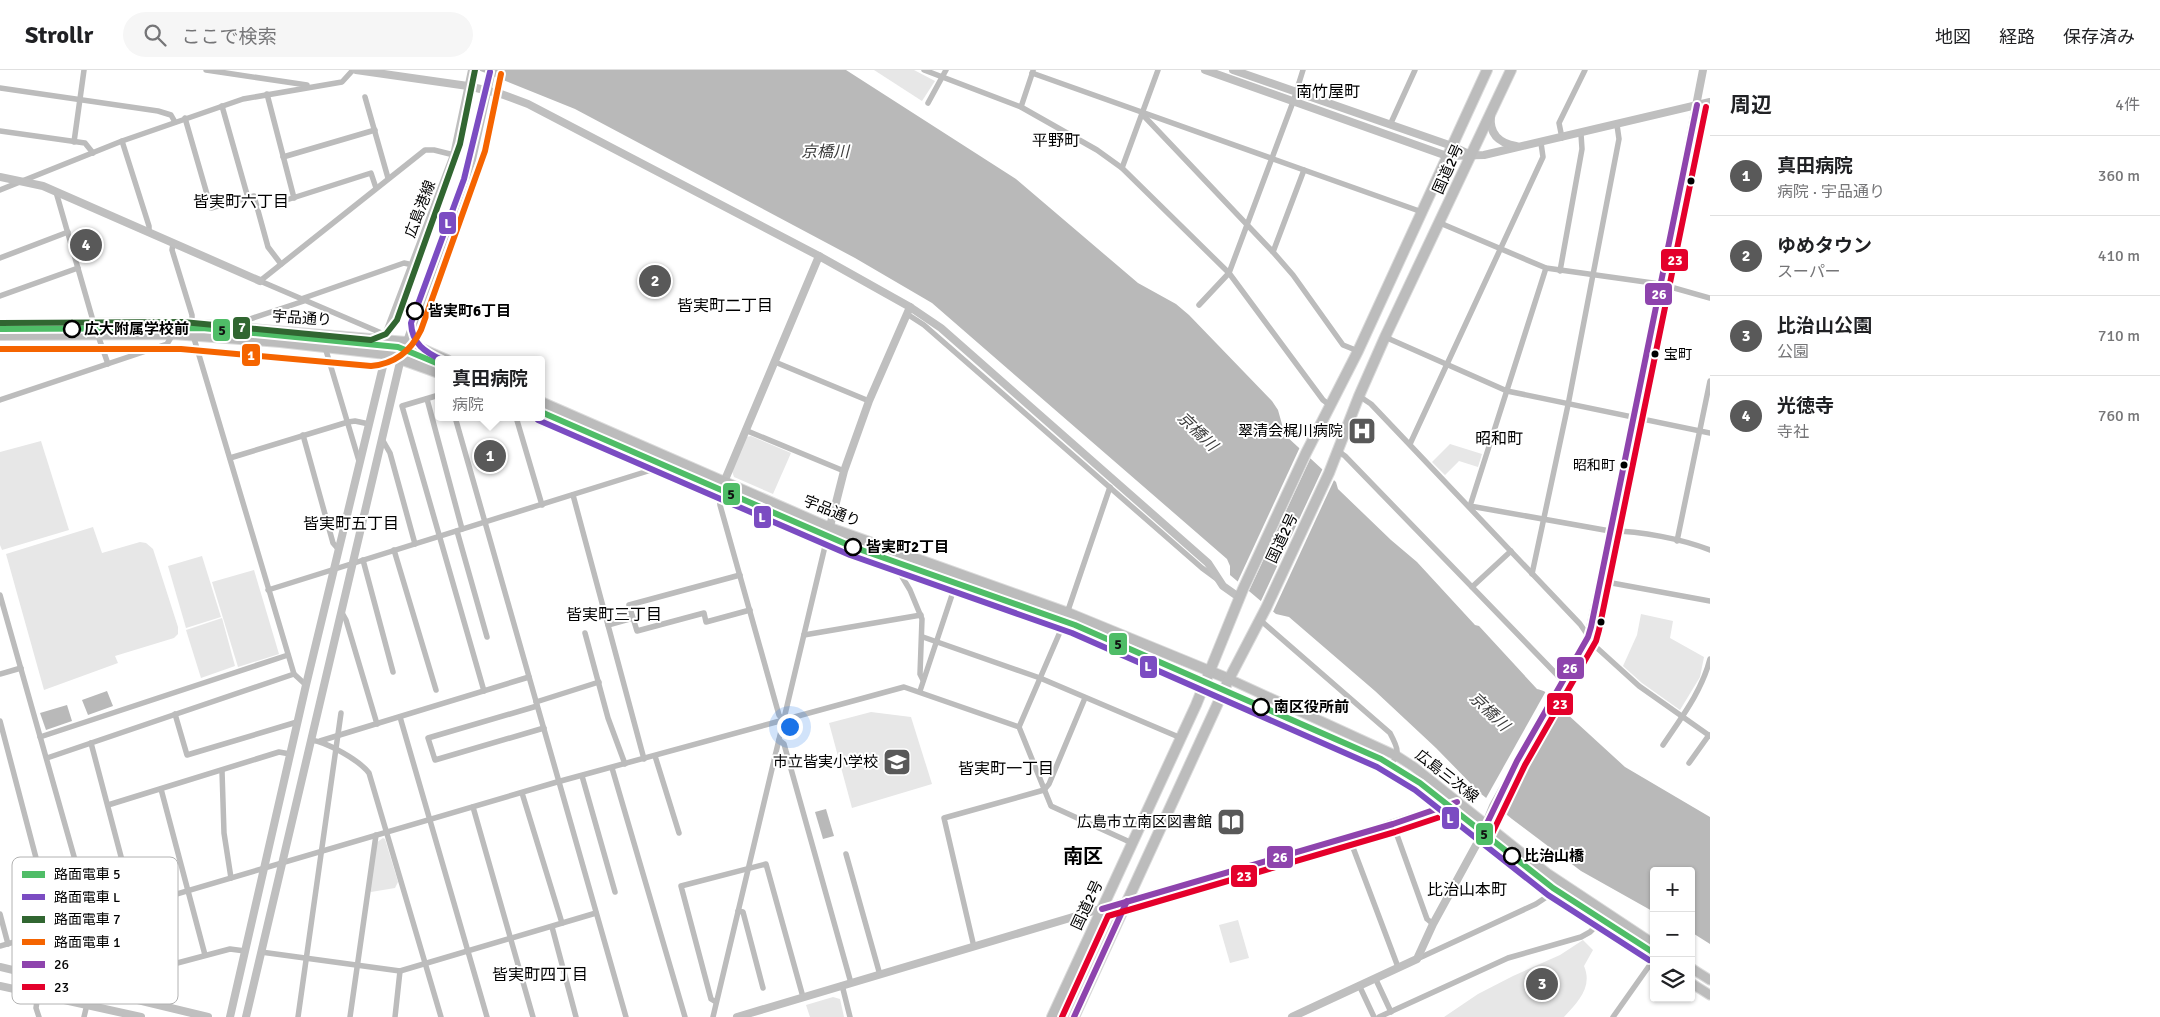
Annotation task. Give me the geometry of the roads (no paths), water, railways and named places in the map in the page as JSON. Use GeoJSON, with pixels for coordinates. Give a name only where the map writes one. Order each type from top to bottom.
{"type":"FeatureCollection","features":[{"type":"Feature","properties":{"kind":"highway","name":"国道2号"},"geometry":{"type":"LineString","coordinates":[[1052,1017],[1204,688],[1242,593],[1306,452],[1358,352],[1487,70]]}},
{"type":"Feature","properties":{"kind":"highway","name":"国道2号"},"geometry":{"type":"LineString","coordinates":[[1074,1017],[1228,679],[1266,608],[1329,472],[1385,337],[1511,70]]}},
{"type":"Feature","properties":{"kind":"highway","name":"宇品通り"},"geometry":{"type":"LineString","coordinates":[[0,325],[192,324],[243,329],[386,337],[406,342],[438,356]]}},
{"type":"Feature","properties":{"kind":"highway","name":"宇品通り"},"geometry":{"type":"LineString","coordinates":[[0,335],[193,335],[386,354],[435,371]]}},
{"type":"Feature","properties":{"kind":"highway","name":"宇品通り"},"geometry":{"type":"LineString","coordinates":[[545,404],[830,528],[1068,613],[1228,679]]}},
{"type":"Feature","properties":{"kind":"highway","name":"宇品通り"},"geometry":{"type":"LineString","coordinates":[[545,419],[826,542],[1063,625],[1222,695]]}},
{"type":"Feature","properties":{"kind":"main road","name":"広島三次線"},"geometry":{"type":"LineString","coordinates":[[1228,679],[1397,756],[1414,767],[1547,873],[1650,941]]}},
{"type":"Feature","properties":{"kind":"main road","name":"広島三次線"},"geometry":{"type":"LineString","coordinates":[[1222,695],[1389,768],[1411,783],[1551,894],[1651,957]]}},
{"type":"Feature","properties":{"kind":"main road"},"geometry":{"type":"LineString","coordinates":[[1695,971],[1710,980]]}},
{"type":"Feature","properties":{"kind":"main road"},"geometry":{"type":"LineString","coordinates":[[1695,986],[1710,995]]}},
{"type":"Feature","properties":{"kind":"street"},"geometry":{"type":"LineString","coordinates":[[74,142],[84,70]]}},
{"type":"Feature","properties":{"kind":"street"},"geometry":{"type":"LineString","coordinates":[[206,70],[311,86]]}},
{"type":"Feature","properties":{"kind":"street"},"geometry":{"type":"LineString","coordinates":[[0,190],[185,118],[267,94],[342,82],[354,70],[468,86],[528,104],[820,256],[909,311],[941,328],[1201,556],[1215,572],[1223,586],[1242,593]]}},
{"type":"Feature","properties":{"kind":"street","name":"広島港線"},"geometry":{"type":"LineString","coordinates":[[230,1017],[297,722],[386,354],[386,337],[454,155],[472,70]]}},
{"type":"Feature","properties":{"kind":"street"},"geometry":{"type":"LineString","coordinates":[[924,70],[1021,107],[1097,150],[1122,168],[1229,273],[1323,400],[1331,406]]}},
{"type":"Feature","properties":{"kind":"street"},"geometry":{"type":"LineString","coordinates":[[928,103],[946,70]]}},
{"type":"Feature","properties":{"kind":"street"},"geometry":{"type":"LineString","coordinates":[[1122,168],[1158,70]]}},
{"type":"Feature","properties":{"kind":"street"},"geometry":{"type":"LineString","coordinates":[[1207,70],[1447,156],[1484,155],[1581,134],[1710,102]]}},
{"type":"Feature","properties":{"kind":"street"},"geometry":{"type":"LineString","coordinates":[[1233,70],[1452,146],[1471,155]]}},
{"type":"Feature","properties":{"kind":"street"},"geometry":{"type":"LineString","coordinates":[[1199,305],[1229,273],[1293,102],[1303,70]]}},
{"type":"Feature","properties":{"kind":"street"},"geometry":{"type":"LineString","coordinates":[[1390,125],[1415,70]]}},
{"type":"Feature","properties":{"kind":"street"},"geometry":{"type":"LineString","coordinates":[[1562,138],[1559,123],[1585,70]]}},
{"type":"Feature","properties":{"kind":"street"},"geometry":{"type":"LineString","coordinates":[[1417,958],[1480,838],[1493,806],[1588,637],[1601,581],[1703,70]]}},
{"type":"Feature","properties":{"kind":"street"},"geometry":{"type":"LineString","coordinates":[[1021,107],[1033,72],[1142,113],[1422,212]]}},
{"type":"Feature","properties":{"kind":"street"},"geometry":{"type":"LineString","coordinates":[[246,1017],[401,358],[472,160],[491,73]]}},
{"type":"Feature","properties":{"kind":"street"},"geometry":{"type":"LineString","coordinates":[[0,88],[158,111],[171,115],[175,122]]}},
{"type":"Feature","properties":{"kind":"street"},"geometry":{"type":"LineString","coordinates":[[267,94],[294,198]]}},
{"type":"Feature","properties":{"kind":"street"},"geometry":{"type":"LineString","coordinates":[[365,97],[388,178]]}},
{"type":"Feature","properties":{"kind":"street"},"geometry":{"type":"LineString","coordinates":[[222,106],[248,198]]}},
{"type":"Feature","properties":{"kind":"street"},"geometry":{"type":"LineString","coordinates":[[1493,109],[1490,126],[1493,134],[1500,141],[1520,147]]}},
{"type":"Feature","properties":{"kind":"street"},"geometry":{"type":"LineString","coordinates":[[1142,113],[1273,252],[1293,275],[1343,344],[1358,352]]}},
{"type":"Feature","properties":{"kind":"street"},"geometry":{"type":"LineString","coordinates":[[185,118],[211,208],[254,196],[268,248],[281,264]]}},
{"type":"Feature","properties":{"kind":"street"},"geometry":{"type":"LineString","coordinates":[[1532,574],[1568,404],[1619,140],[1617,125]]}},
{"type":"Feature","properties":{"kind":"street"},"geometry":{"type":"LineString","coordinates":[[283,157],[375,130]]}},
{"type":"Feature","properties":{"kind":"street"},"geometry":{"type":"LineString","coordinates":[[0,131],[88,145],[93,153]]}},
{"type":"Feature","properties":{"kind":"street"},"geometry":{"type":"LineString","coordinates":[[1560,270],[1582,148],[1581,134]]}},
{"type":"Feature","properties":{"kind":"street"},"geometry":{"type":"LineString","coordinates":[[122,142],[149,226],[149,234]]}},
{"type":"Feature","properties":{"kind":"street"},"geometry":{"type":"LineString","coordinates":[[1410,444],[1543,157],[1541,143]]}},
{"type":"Feature","properties":{"kind":"street"},"geometry":{"type":"LineString","coordinates":[[260,281],[425,150],[434,150],[454,155]]}},
{"type":"Feature","properties":{"kind":"street"},"geometry":{"type":"LineString","coordinates":[[1273,252],[1304,170]]}},
{"type":"Feature","properties":{"kind":"street"},"geometry":{"type":"LineString","coordinates":[[277,203],[371,172],[376,188]]}},
{"type":"Feature","properties":{"kind":"street"},"geometry":{"type":"LineString","coordinates":[[0,177],[26,181],[56,192],[386,337]]}},
{"type":"Feature","properties":{"kind":"street"},"geometry":{"type":"LineString","coordinates":[[56,192],[94,324],[108,364]]}},
{"type":"Feature","properties":{"kind":"street"},"geometry":{"type":"LineString","coordinates":[[1440,223],[1546,268],[1660,284],[1710,298]]}},
{"type":"Feature","properties":{"kind":"street"},"geometry":{"type":"LineString","coordinates":[[0,258],[68,232]]}},
{"type":"Feature","properties":{"kind":"street"},"geometry":{"type":"LineString","coordinates":[[173,244],[172,250],[192,315],[192,324]]}},
{"type":"Feature","properties":{"kind":"street"},"geometry":{"type":"LineString","coordinates":[[783,720],[779,715],[718,494],[820,256]]}},
{"type":"Feature","properties":{"kind":"street"},"geometry":{"type":"LineString","coordinates":[[243,329],[247,320],[404,263],[413,265]]}},
{"type":"Feature","properties":{"kind":"street"},"geometry":{"type":"LineString","coordinates":[[0,296],[78,268]]}},
{"type":"Feature","properties":{"kind":"street"},"geometry":{"type":"LineString","coordinates":[[1470,506],[1546,268]]}},
{"type":"Feature","properties":{"kind":"street"},"geometry":{"type":"LineString","coordinates":[[713,1017],[844,471],[869,402],[909,311]]}},
{"type":"Feature","properties":{"kind":"street"},"geometry":{"type":"LineString","coordinates":[[909,311],[1202,568],[1219,580]]}},
{"type":"Feature","properties":{"kind":"street"},"geometry":{"type":"LineString","coordinates":[[0,400],[167,344],[173,334]]}},
{"type":"Feature","properties":{"kind":"street"},"geometry":{"type":"LineString","coordinates":[[193,335],[294,674],[306,685]]}},
{"type":"Feature","properties":{"kind":"street"},"geometry":{"type":"LineString","coordinates":[[1385,337],[1507,391],[1710,433]]}},
{"type":"Feature","properties":{"kind":"street"},"geometry":{"type":"LineString","coordinates":[[325,347],[360,463]]}},
{"type":"Feature","properties":{"kind":"street"},"geometry":{"type":"LineString","coordinates":[[775,362],[869,402]]}},
{"type":"Feature","properties":{"kind":"street"},"geometry":{"type":"LineString","coordinates":[[1677,541],[1710,380]]}},
{"type":"Feature","properties":{"kind":"street"},"geometry":{"type":"LineString","coordinates":[[435,396],[402,406],[438,537],[484,691]]}},
{"type":"Feature","properties":{"kind":"street"},"geometry":{"type":"LineString","coordinates":[[1359,396],[1371,404],[1470,506],[1580,624],[1596,647],[1640,686],[1709,735],[1689,763]]}},
{"type":"Feature","properties":{"kind":"street"},"geometry":{"type":"LineString","coordinates":[[427,399],[487,637]]}},
{"type":"Feature","properties":{"kind":"street"},"geometry":{"type":"LineString","coordinates":[[230,458],[355,420],[369,424]]}},
{"type":"Feature","properties":{"kind":"street"},"geometry":{"type":"LineString","coordinates":[[456,421],[626,1017]]}},
{"type":"Feature","properties":{"kind":"street"},"geometry":{"type":"LineString","coordinates":[[517,421],[542,506]]}},
{"type":"Feature","properties":{"kind":"street"},"geometry":{"type":"LineString","coordinates":[[745,430],[844,471]]}},
{"type":"Feature","properties":{"kind":"street"},"geometry":{"type":"LineString","coordinates":[[303,435],[333,543],[339,550]]}},
{"type":"Feature","properties":{"kind":"street"},"geometry":{"type":"LineString","coordinates":[[382,439],[390,453],[415,544]]}},
{"type":"Feature","properties":{"kind":"street"},"geometry":{"type":"LineString","coordinates":[[1338,451],[1345,456],[1564,682]]}},
{"type":"Feature","properties":{"kind":"street"},"geometry":{"type":"LineString","coordinates":[[268,590],[484,522],[542,506],[648,471],[654,465]]}},
{"type":"Feature","properties":{"kind":"street"},"geometry":{"type":"LineString","coordinates":[[1110,487],[1068,613],[1020,727],[1051,806],[1132,843]]}},
{"type":"Feature","properties":{"kind":"street"},"geometry":{"type":"LineString","coordinates":[[573,495],[644,759]]}},
{"type":"Feature","properties":{"kind":"street"},"geometry":{"type":"LineString","coordinates":[[1470,506],[1677,541],[1710,550]]}},
{"type":"Feature","properties":{"kind":"street"},"geometry":{"type":"LineString","coordinates":[[394,550],[436,690]]}},
{"type":"Feature","properties":{"kind":"street"},"geometry":{"type":"LineString","coordinates":[[1472,587],[1511,551]]}},
{"type":"Feature","properties":{"kind":"street"},"geometry":{"type":"LineString","coordinates":[[363,560],[393,672]]}},
{"type":"Feature","properties":{"kind":"street"},"geometry":{"type":"LineString","coordinates":[[903,569],[901,575],[921,615],[923,637],[920,674],[923,680]]}},
{"type":"Feature","properties":{"kind":"street"},"geometry":{"type":"LineString","coordinates":[[920,691],[959,574]]}},
{"type":"Feature","properties":{"kind":"street"},"geometry":{"type":"LineString","coordinates":[[740,575],[629,605],[637,631],[704,614],[706,622],[750,610]]}},
{"type":"Feature","properties":{"kind":"street"},"geometry":{"type":"LineString","coordinates":[[1601,581],[1710,601]]}},
{"type":"Feature","properties":{"kind":"street"},"geometry":{"type":"LineString","coordinates":[[0,595],[74,857]]}},
{"type":"Feature","properties":{"kind":"street"},"geometry":{"type":"LineString","coordinates":[[340,611],[346,620],[377,724]]}},
{"type":"Feature","properties":{"kind":"street"},"geometry":{"type":"LineString","coordinates":[[804,635],[921,615]]}},
{"type":"Feature","properties":{"kind":"street"},"geometry":{"type":"LineString","coordinates":[[608,625],[633,618]]}},
{"type":"Feature","properties":{"kind":"street"},"geometry":{"type":"LineString","coordinates":[[1259,618],[1390,733],[1398,748],[1397,756],[1389,768]]}},
{"type":"Feature","properties":{"kind":"street"},"geometry":{"type":"LineString","coordinates":[[586,633],[608,718],[625,764]]}},
{"type":"Feature","properties":{"kind":"street"},"geometry":{"type":"LineString","coordinates":[[923,637],[1040,678],[1181,738]]}},
{"type":"Feature","properties":{"kind":"street"},"geometry":{"type":"LineString","coordinates":[[40,737],[288,654]]}},
{"type":"Feature","properties":{"kind":"street"},"geometry":{"type":"LineString","coordinates":[[1663,745],[1706,676],[1710,659]]}},
{"type":"Feature","properties":{"kind":"street"},"geometry":{"type":"LineString","coordinates":[[0,674],[21,668]]}},
{"type":"Feature","properties":{"kind":"street"},"geometry":{"type":"LineString","coordinates":[[46,758],[294,674]]}},
{"type":"Feature","properties":{"kind":"street"},"geometry":{"type":"LineString","coordinates":[[311,740],[320,741],[338,736],[529,677]]}},
{"type":"Feature","properties":{"kind":"street"},"geometry":{"type":"LineString","coordinates":[[544,728],[435,760],[428,738],[599,682]]}},
{"type":"Feature","properties":{"kind":"street"},"geometry":{"type":"LineString","coordinates":[[178,894],[558,782],[904,686],[1020,727]]}},
{"type":"Feature","properties":{"kind":"street"},"geometry":{"type":"LineString","coordinates":[[974,947],[944,818],[1044,790],[1049,784],[1085,698]]}},
{"type":"Feature","properties":{"kind":"street"},"geometry":{"type":"LineString","coordinates":[[298,1017],[341,712]]}},
{"type":"Feature","properties":{"kind":"street"},"geometry":{"type":"LineString","coordinates":[[175,714],[187,756],[297,722]]}},
{"type":"Feature","properties":{"kind":"street"},"geometry":{"type":"LineString","coordinates":[[400,717],[487,1017]]}},
{"type":"Feature","properties":{"kind":"street"},"geometry":{"type":"LineString","coordinates":[[0,721],[36,857]]}},
{"type":"Feature","properties":{"kind":"street"},"geometry":{"type":"LineString","coordinates":[[778,740],[784,744],[851,983]]}},
{"type":"Feature","properties":{"kind":"street"},"geometry":{"type":"LineString","coordinates":[[320,741],[364,766],[369,773],[441,1017]]}},
{"type":"Feature","properties":{"kind":"street"},"geometry":{"type":"LineString","coordinates":[[91,743],[121,857]]}},
{"type":"Feature","properties":{"kind":"street"},"geometry":{"type":"LineString","coordinates":[[108,805],[279,752],[290,754]]}},
{"type":"Feature","properties":{"kind":"street"},"geometry":{"type":"LineString","coordinates":[[655,756],[679,833]]}},
{"type":"Feature","properties":{"kind":"street"},"geometry":{"type":"LineString","coordinates":[[612,768],[685,1017]]}},
{"type":"Feature","properties":{"kind":"street"},"geometry":{"type":"LineString","coordinates":[[222,771],[224,833],[231,878]]}},
{"type":"Feature","properties":{"kind":"street"},"geometry":{"type":"LineString","coordinates":[[582,776],[615,892]]}},
{"type":"Feature","properties":{"kind":"street"},"geometry":{"type":"LineString","coordinates":[[161,789],[205,955]]}},
{"type":"Feature","properties":{"kind":"street"},"geometry":{"type":"LineString","coordinates":[[522,793],[562,923]]}},
{"type":"Feature","properties":{"kind":"street"},"geometry":{"type":"LineString","coordinates":[[737,1017],[1393,824],[1457,802]]}},
{"type":"Feature","properties":{"kind":"street"},"geometry":{"type":"LineString","coordinates":[[473,807],[533,1017]]}},
{"type":"Feature","properties":{"kind":"street"},"geometry":{"type":"LineString","coordinates":[[1393,824],[1427,919],[1434,924]]}},
{"type":"Feature","properties":{"kind":"street"},"geometry":{"type":"LineString","coordinates":[[350,1017],[376,835]]}},
{"type":"Feature","properties":{"kind":"street"},"geometry":{"type":"LineString","coordinates":[[1349,837],[1398,967]]}},
{"type":"Feature","properties":{"kind":"street"},"geometry":{"type":"LineString","coordinates":[[846,854],[880,975]]}},
{"type":"Feature","properties":{"kind":"street"},"geometry":{"type":"LineString","coordinates":[[716,1002],[711,998],[681,886],[766,864],[803,997]]}},
{"type":"Feature","properties":{"kind":"street"},"geometry":{"type":"LineString","coordinates":[[1292,1017],[1536,904],[1551,894]]}},
{"type":"Feature","properties":{"kind":"street"},"geometry":{"type":"LineString","coordinates":[[738,911],[742,912],[764,988]]}},
{"type":"Feature","properties":{"kind":"street"},"geometry":{"type":"LineString","coordinates":[[261,952],[400,971],[596,913]]}},
{"type":"Feature","properties":{"kind":"street"},"geometry":{"type":"LineString","coordinates":[[0,914],[8,944]]}},
{"type":"Feature","properties":{"kind":"street"},"geometry":{"type":"LineString","coordinates":[[1379,1017],[1508,958],[1581,937],[1594,929],[1598,924]]}},
{"type":"Feature","properties":{"kind":"street"},"geometry":{"type":"LineString","coordinates":[[552,926],[576,1017]]}},
{"type":"Feature","properties":{"kind":"street"},"geometry":{"type":"LineString","coordinates":[[0,946],[12,943]]}},
{"type":"Feature","properties":{"kind":"street"},"geometry":{"type":"LineString","coordinates":[[178,962],[230,949],[245,951]]}},
{"type":"Feature","properties":{"kind":"street"},"geometry":{"type":"LineString","coordinates":[[1613,1017],[1650,965]]}},
{"type":"Feature","properties":{"kind":"street"},"geometry":{"type":"LineString","coordinates":[[394,1017],[400,971]]}},
{"type":"Feature","properties":{"kind":"street"},"geometry":{"type":"LineString","coordinates":[[1377,982],[1391,1012]]}},
{"type":"Feature","properties":{"kind":"street"},"geometry":{"type":"LineString","coordinates":[[1360,985],[1374,1017]]}},
{"type":"Feature","properties":{"kind":"street"},"geometry":{"type":"LineString","coordinates":[[842,986],[850,1017]]}},
{"type":"Feature","properties":{"kind":"street"},"geometry":{"type":"LineString","coordinates":[[37,1004],[39,1017]]}},
{"type":"Feature","properties":{"kind":"street"},"geometry":{"type":"LineString","coordinates":[[83,1004],[141,1017]]}},
{"type":"Feature","properties":{"kind":"street"},"geometry":{"type":"LineString","coordinates":[[153,1004],[208,1017]]}},
{"type":"Feature","properties":{"kind":"street"},"geometry":{"type":"LineString","coordinates":[[84,1017],[87,1005]]}},
{"type":"Feature","properties":{"kind":"water","name":"京橋川"},"geometry":{"type":"Polygon","coordinates":[[[478,70],[846,70],[1016,179],[1138,283],[1176,304],[1189,315],[1272,401],[1278,410],[1285,435],[1336,482],[1338,489],[1391,540],[1417,562],[1537,689],[1546,692],[1562,705],[1566,713],[1625,767],[1710,817],[1710,944],[1695,935],[1695,867],[1650,867],[1650,910],[1581,871],[1480,793],[1436,748],[1375,691],[1289,617],[1276,614],[1230,575],[1230,566],[1227,559],[932,303],[855,258],[575,109],[478,70]]]}},
{"type":"Feature","properties":{"kind":"water"},"geometry":{"type":"Polygon","coordinates":[[[107,691],[113,706],[88,715],[82,700],[107,691]]]}},
{"type":"Feature","properties":{"kind":"water"},"geometry":{"type":"Polygon","coordinates":[[[67,705],[72,721],[46,730],[40,713],[67,705]]]}},
{"type":"Feature","properties":{"kind":"water"},"geometry":{"type":"Polygon","coordinates":[[[826,809],[834,836],[823,839],[815,812],[826,809]]]}},
{"type":"Feature","properties":{"kind":"tram line","name":"7"},"geometry":{"type":"LineString","coordinates":[[0,323],[183,322],[371,340],[386,334],[397,320],[460,144],[475,70]]}},
{"type":"Feature","properties":{"kind":"tram line","name":"L"},"geometry":{"type":"LineString","coordinates":[[435,356],[417,342],[411,323],[464,179],[490,72]]}},
{"type":"Feature","properties":{"kind":"tram line","name":"1"},"geometry":{"type":"LineString","coordinates":[[0,349],[181,349],[371,366],[394,359],[407,350],[421,330],[485,151],[501,74]]}},
{"type":"Feature","properties":{"kind":"tram line","name":"5"},"geometry":{"type":"LineString","coordinates":[[0,329],[202,328],[398,347],[435,362]]}},
{"type":"Feature","properties":{"kind":"tram line","name":"5"},"geometry":{"type":"LineString","coordinates":[[545,414],[853,547],[1075,625],[1381,759],[1420,783],[1553,888],[1650,950]]}},
{"type":"Feature","properties":{"kind":"tram line","name":"L"},"geometry":{"type":"LineString","coordinates":[[540,421],[850,555],[1072,633],[1377,767],[1415,790],[1548,895],[1649,960]]}},
{"type":"Feature","properties":{"kind":"place","name":"光徳寺"},"geometry":{"type":"Point","coordinates":[86,245]}},
{"type":"Feature","properties":{"kind":"place","name":"ゆめタウン"},"geometry":{"type":"Point","coordinates":[655,281]}},
{"type":"Feature","properties":{"kind":"place","name":"皆実町6丁目"},"geometry":{"type":"Point","coordinates":[415,311]}},
{"type":"Feature","properties":{"kind":"place","name":"広大附属学校前"},"geometry":{"type":"Point","coordinates":[72,329]}},
{"type":"Feature","properties":{"kind":"place","name":"宝町"},"geometry":{"type":"Point","coordinates":[1655,354]}},
{"type":"Feature","properties":{"kind":"place","name":"翠清会梶川病院"},"geometry":{"type":"Point","coordinates":[1362,431]}},
{"type":"Feature","properties":{"kind":"place","name":"真田病院"},"geometry":{"type":"Point","coordinates":[490,456]}},
{"type":"Feature","properties":{"kind":"place","name":"昭和町"},"geometry":{"type":"Point","coordinates":[1624,465]}},
{"type":"Feature","properties":{"kind":"place","name":"皆実町2丁目"},"geometry":{"type":"Point","coordinates":[853,547]}},
{"type":"Feature","properties":{"kind":"place","name":"南区役所前"},"geometry":{"type":"Point","coordinates":[1261,707]}},
{"type":"Feature","properties":{"kind":"place","name":"市立皆実小学校"},"geometry":{"type":"Point","coordinates":[897,762]}},
{"type":"Feature","properties":{"kind":"place","name":"広島市立南区図書館"},"geometry":{"type":"Point","coordinates":[1231,822]}},
{"type":"Feature","properties":{"kind":"place","name":"比治山橋"},"geometry":{"type":"Point","coordinates":[1512,856]}},
{"type":"Feature","properties":{"kind":"place","name":"比治山公園"},"geometry":{"type":"Point","coordinates":[1542,984]}},
{"type":"Feature","properties":{"kind":"district","name":"南竹屋町"},"geometry":{"type":"Point","coordinates":[1328,91]}},
{"type":"Feature","properties":{"kind":"district","name":"平野町"},"geometry":{"type":"Point","coordinates":[1056,140]}},
{"type":"Feature","properties":{"kind":"district","name":"皆実町六丁目"},"geometry":{"type":"Point","coordinates":[241,201]}},
{"type":"Feature","properties":{"kind":"district","name":"皆実町二丁目"},"geometry":{"type":"Point","coordinates":[725,305]}},
{"type":"Feature","properties":{"kind":"district","name":"昭和町"},"geometry":{"type":"Point","coordinates":[1499,438]}},
{"type":"Feature","properties":{"kind":"district","name":"皆実町五丁目"},"geometry":{"type":"Point","coordinates":[351,523]}},
{"type":"Feature","properties":{"kind":"district","name":"皆実町三丁目"},"geometry":{"type":"Point","coordinates":[614,614]}},
{"type":"Feature","properties":{"kind":"district","name":"皆実町一丁目"},"geometry":{"type":"Point","coordinates":[1006,768]}},
{"type":"Feature","properties":{"kind":"district","name":"南区"},"geometry":{"type":"Point","coordinates":[1083,856]}},
{"type":"Feature","properties":{"kind":"district","name":"比治山本町"},"geometry":{"type":"Point","coordinates":[1467,889]}},
{"type":"Feature","properties":{"kind":"district","name":"皆実町四丁目"},"geometry":{"type":"Point","coordinates":[540,974]}}]}
